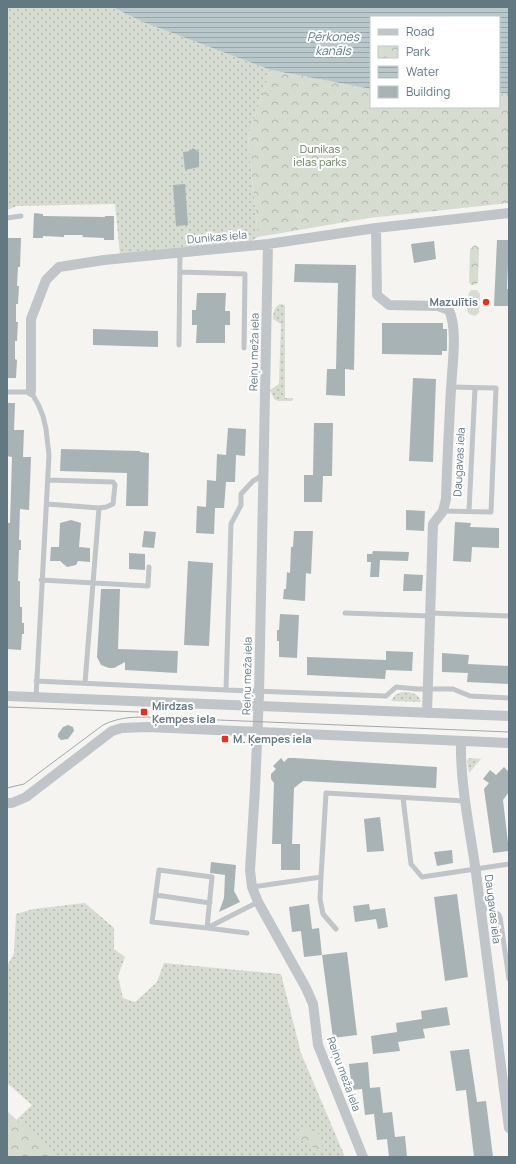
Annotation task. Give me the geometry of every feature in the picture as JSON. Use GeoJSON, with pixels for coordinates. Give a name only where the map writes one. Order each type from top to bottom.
{"type":"FeatureCollection","features":[{"type":"Feature","properties":{"kind":"street","name":"Dunikas iela"},"geometry":{"type":"LineString","coordinates":[[30,392],[31,319],[46,280],[59,267],[104,260],[268,244],[376,228],[509,213]]}},
{"type":"Feature","properties":{"kind":"street"},"geometry":{"type":"LineString","coordinates":[[376,228],[377,295],[389,305],[438,306],[449,310],[452,316],[453,328],[446,499],[443,510],[433,524],[427,713]]}},
{"type":"Feature","properties":{"kind":"street","name":"Reiņu meža iela"},"geometry":{"type":"LineString","coordinates":[[268,244],[258,706],[250,870],[252,887],[258,902],[313,1004],[318,1045],[363,1157]]}},
{"type":"Feature","properties":{"kind":"street"},"geometry":{"type":"LineString","coordinates":[[7,696],[509,716]]}},
{"type":"Feature","properties":{"kind":"street"},"geometry":{"type":"LineString","coordinates":[[7,803],[12,803],[26,797],[112,731],[129,727],[509,743]]}},
{"type":"Feature","properties":{"kind":"street","name":"Daugavas iela"},"geometry":{"type":"LineString","coordinates":[[461,741],[465,801],[509,1128]]}},
{"type":"Feature","properties":{"kind":"lane"},"geometry":{"type":"LineString","coordinates":[[7,218],[21,216]]}},
{"type":"Feature","properties":{"kind":"lane"},"geometry":{"type":"LineString","coordinates":[[179,345],[180,252]]}},
{"type":"Feature","properties":{"kind":"lane"},"geometry":{"type":"LineString","coordinates":[[180,272],[244,274],[244,348]]}},
{"type":"Feature","properties":{"kind":"lane"},"geometry":{"type":"LineString","coordinates":[[451,387],[496,388],[491,512],[469,511]]}},
{"type":"Feature","properties":{"kind":"lane","name":"Daugavas iela"},"geometry":{"type":"LineString","coordinates":[[443,510],[469,511],[475,388]]}},
{"type":"Feature","properties":{"kind":"lane"},"geometry":{"type":"LineString","coordinates":[[7,392],[30,392],[38,404],[46,429],[49,455],[41,580],[36,697]]}},
{"type":"Feature","properties":{"kind":"lane"},"geometry":{"type":"LineString","coordinates":[[226,690],[231,524],[241,505],[241,494],[253,481],[263,475]]}},
{"type":"Feature","properties":{"kind":"lane"},"geometry":{"type":"LineString","coordinates":[[47,504],[99,508],[106,507],[113,504],[115,485],[113,482],[48,480]]}},
{"type":"Feature","properties":{"kind":"lane"},"geometry":{"type":"LineString","coordinates":[[85,683],[99,508]]}},
{"type":"Feature","properties":{"kind":"lane"},"geometry":{"type":"LineString","coordinates":[[41,580],[148,586],[149,567]]}},
{"type":"Feature","properties":{"kind":"lane"},"geometry":{"type":"LineString","coordinates":[[345,613],[509,616]]}},
{"type":"Feature","properties":{"kind":"lane"},"geometry":{"type":"LineString","coordinates":[[36,681],[386,696],[396,687],[418,689],[453,688],[470,696],[509,698]]}},
{"type":"Feature","properties":{"kind":"lane"},"geometry":{"type":"LineString","coordinates":[[336,929],[323,914],[320,899],[326,793],[465,801]]}},
{"type":"Feature","properties":{"kind":"lane"},"geometry":{"type":"LineString","coordinates":[[404,798],[411,864],[422,877],[509,864]]}},
{"type":"Feature","properties":{"kind":"lane"},"geometry":{"type":"LineString","coordinates":[[207,928],[212,877],[159,870],[152,922],[247,933]]}},
{"type":"Feature","properties":{"kind":"lane"},"geometry":{"type":"LineString","coordinates":[[252,887],[321,877]]}},
{"type":"Feature","properties":{"kind":"lane"},"geometry":{"type":"LineString","coordinates":[[156,895],[210,903]]}},
{"type":"Feature","properties":{"kind":"lane"},"geometry":{"type":"LineString","coordinates":[[207,928],[258,902]]}},
{"type":"Feature","properties":{"kind":"lane"},"geometry":{"type":"LineString","coordinates":[[480,905],[498,914],[500,917],[509,980]]}},
{"type":"Feature","properties":{"kind":"green space"},"geometry":{"type":"Polygon","coordinates":[[[7,7],[112,7],[143,22],[271,70],[248,136],[258,237],[250,242],[120,255],[115,204],[17,206],[7,210],[7,7]]]}},
{"type":"Feature","properties":{"kind":"green space","name":"Dunikas ielas parks"},"geometry":{"type":"Polygon","coordinates":[[[271,70],[370,89],[370,108],[500,108],[500,93],[509,94],[509,203],[369,218],[258,237],[248,136],[271,70]]]}},
{"type":"Feature","properties":{"kind":"green space"},"geometry":{"type":"Polygon","coordinates":[[[475,245],[479,248],[478,283],[471,285],[469,282],[470,249],[475,245]]]}},
{"type":"Feature","properties":{"kind":"green space"},"geometry":{"type":"Polygon","coordinates":[[[471,290],[477,290],[480,294],[479,313],[475,316],[469,314],[467,309],[467,299],[471,290]]]}},
{"type":"Feature","properties":{"kind":"green space"},"geometry":{"type":"Polygon","coordinates":[[[280,304],[285,305],[285,398],[293,398],[291,401],[278,401],[274,399],[270,390],[279,384],[281,324],[273,319],[273,315],[274,310],[280,304]]]}},
{"type":"Feature","properties":{"kind":"green space"},"geometry":{"type":"Polygon","coordinates":[[[402,692],[408,692],[416,695],[421,702],[391,701],[395,695],[402,692]]]}},
{"type":"Feature","properties":{"kind":"green space"},"geometry":{"type":"Polygon","coordinates":[[[469,758],[481,759],[469,773],[467,761],[469,758]]]}},
{"type":"Feature","properties":{"kind":"green space"},"geometry":{"type":"Polygon","coordinates":[[[85,903],[114,928],[114,949],[125,957],[118,976],[123,998],[135,1002],[157,982],[164,963],[281,974],[301,1053],[345,1157],[7,1157],[14,1122],[32,1105],[7,1083],[7,967],[14,953],[16,914],[33,909],[85,903]]]}},
{"type":"Feature","properties":{"kind":"green space"},"geometry":{"type":"Polygon","coordinates":[[[7,1111],[56,1157],[7,1157],[7,1111]]]}},
{"type":"Feature","properties":{"kind":"green space"},"geometry":{"type":"Polygon","coordinates":[[[304,1124],[322,1138],[323,1142],[319,1151],[296,1137],[304,1124]]]}},
{"type":"Feature","properties":{"kind":"water","name":"Pērkones kanāls"},"geometry":{"type":"Polygon","coordinates":[[[112,7],[509,7],[509,94],[500,93],[500,16],[370,16],[370,89],[271,70],[143,22],[112,7]]]}},
{"type":"Feature","properties":{"kind":"building"},"geometry":{"type":"Polygon","coordinates":[[[193,148],[199,152],[199,167],[185,170],[183,152],[190,151],[193,148]]]}},
{"type":"Feature","properties":{"kind":"building"},"geometry":{"type":"Polygon","coordinates":[[[185,184],[188,225],[176,226],[173,185],[185,184]]]}},
{"type":"Feature","properties":{"kind":"building"},"geometry":{"type":"Polygon","coordinates":[[[34,213],[43,214],[43,216],[114,216],[114,240],[82,237],[83,235],[64,235],[64,237],[43,236],[43,238],[33,238],[34,213]]]}},
{"type":"Feature","properties":{"kind":"building"},"geometry":{"type":"Polygon","coordinates":[[[7,238],[21,238],[20,267],[18,267],[17,286],[19,286],[18,304],[16,304],[16,322],[18,322],[17,341],[15,341],[15,359],[17,360],[16,378],[7,378],[7,238]]]}},
{"type":"Feature","properties":{"kind":"building"},"geometry":{"type":"Polygon","coordinates":[[[497,240],[509,240],[507,289],[509,289],[509,306],[494,306],[497,240]]]}},
{"type":"Feature","properties":{"kind":"building"},"geometry":{"type":"Polygon","coordinates":[[[434,241],[436,259],[414,263],[411,244],[434,241]]]}},
{"type":"Feature","properties":{"kind":"building"},"geometry":{"type":"Polygon","coordinates":[[[295,264],[356,265],[354,370],[345,369],[345,396],[326,395],[327,369],[336,369],[338,283],[294,282],[295,264]]]}},
{"type":"Feature","properties":{"kind":"building"},"geometry":{"type":"Polygon","coordinates":[[[197,293],[226,293],[225,311],[230,311],[230,325],[225,325],[225,343],[196,343],[197,325],[192,325],[192,310],[196,310],[197,293]]]}},
{"type":"Feature","properties":{"kind":"building"},"geometry":{"type":"Polygon","coordinates":[[[382,323],[443,323],[443,329],[447,329],[447,351],[442,351],[442,355],[382,354],[382,323]]]}},
{"type":"Feature","properties":{"kind":"building"},"geometry":{"type":"Polygon","coordinates":[[[93,329],[158,331],[158,347],[93,345],[93,329]]]}},
{"type":"Feature","properties":{"kind":"building"},"geometry":{"type":"Polygon","coordinates":[[[413,378],[436,379],[433,462],[409,461],[413,378]]]}},
{"type":"Feature","properties":{"kind":"building"},"geometry":{"type":"Polygon","coordinates":[[[7,403],[15,403],[14,430],[24,430],[23,457],[31,457],[29,510],[20,509],[19,540],[21,540],[21,550],[19,550],[18,581],[20,581],[20,607],[22,607],[22,623],[24,623],[24,634],[22,634],[21,650],[7,649],[7,523],[10,523],[12,457],[7,456],[7,403]]]}},
{"type":"Feature","properties":{"kind":"building"},"geometry":{"type":"Polygon","coordinates":[[[314,423],[333,423],[332,476],[323,476],[322,502],[304,502],[304,475],[313,475],[314,423]]]}},
{"type":"Feature","properties":{"kind":"building"},"geometry":{"type":"Polygon","coordinates":[[[228,428],[246,429],[245,456],[236,455],[235,482],[226,482],[224,508],[215,508],[214,534],[196,533],[197,506],[206,507],[207,480],[216,481],[217,454],[226,455],[228,428]]]}},
{"type":"Feature","properties":{"kind":"building"},"geometry":{"type":"Polygon","coordinates":[[[61,449],[140,451],[149,453],[148,506],[126,506],[127,473],[60,471],[61,449]]]}},
{"type":"Feature","properties":{"kind":"building"},"geometry":{"type":"Polygon","coordinates":[[[406,510],[425,511],[424,531],[406,530],[406,510]]]}},
{"type":"Feature","properties":{"kind":"building"},"geometry":{"type":"Polygon","coordinates":[[[71,520],[81,523],[79,547],[90,548],[90,562],[78,561],[76,565],[67,567],[60,561],[50,561],[51,547],[59,547],[60,523],[71,520]]]}},
{"type":"Feature","properties":{"kind":"building"},"geometry":{"type":"Polygon","coordinates":[[[455,522],[471,523],[470,527],[499,528],[499,548],[472,547],[471,562],[453,561],[455,522]]]}},
{"type":"Feature","properties":{"kind":"building"},"geometry":{"type":"Polygon","coordinates":[[[144,531],[156,532],[154,548],[142,547],[144,531]]]}},
{"type":"Feature","properties":{"kind":"building"},"geometry":{"type":"Polygon","coordinates":[[[294,531],[313,531],[311,574],[306,573],[305,601],[283,599],[284,589],[286,589],[287,572],[290,573],[291,547],[293,547],[294,531]]]}},
{"type":"Feature","properties":{"kind":"building"},"geometry":{"type":"Polygon","coordinates":[[[373,551],[409,552],[408,561],[380,560],[379,577],[370,577],[371,562],[367,562],[367,554],[372,554],[373,551]]]}},
{"type":"Feature","properties":{"kind":"building"},"geometry":{"type":"Polygon","coordinates":[[[129,553],[145,554],[145,570],[129,569],[129,553]]]}},
{"type":"Feature","properties":{"kind":"building"},"geometry":{"type":"Polygon","coordinates":[[[188,561],[213,563],[209,646],[184,645],[188,561]]]}},
{"type":"Feature","properties":{"kind":"building"},"geometry":{"type":"Polygon","coordinates":[[[404,574],[423,575],[422,591],[403,591],[404,574]]]}},
{"type":"Feature","properties":{"kind":"building"},"geometry":{"type":"Polygon","coordinates":[[[101,589],[120,589],[118,649],[178,651],[177,673],[125,670],[125,662],[114,668],[101,665],[97,657],[101,589]]]}},
{"type":"Feature","properties":{"kind":"building"},"geometry":{"type":"Polygon","coordinates":[[[280,614],[299,615],[297,658],[279,657],[277,630],[279,630],[280,614]]]}},
{"type":"Feature","properties":{"kind":"building"},"geometry":{"type":"Polygon","coordinates":[[[386,651],[413,652],[412,671],[386,670],[385,679],[307,675],[307,657],[386,660],[386,651]]]}},
{"type":"Feature","properties":{"kind":"building"},"geometry":{"type":"Polygon","coordinates":[[[442,653],[469,655],[468,664],[509,666],[509,684],[467,682],[468,673],[442,672],[442,653]]]}},
{"type":"Feature","properties":{"kind":"building"},"geometry":{"type":"Polygon","coordinates":[[[68,725],[73,727],[74,731],[68,739],[61,740],[58,737],[58,734],[63,727],[68,725]]]}},
{"type":"Feature","properties":{"kind":"building"},"geometry":{"type":"Polygon","coordinates":[[[281,758],[284,762],[288,758],[294,758],[437,767],[436,788],[303,781],[294,788],[292,844],[300,844],[300,870],[281,870],[281,844],[272,844],[274,783],[271,779],[271,774],[276,769],[273,766],[281,758]]]}},
{"type":"Feature","properties":{"kind":"building"},"geometry":{"type":"Polygon","coordinates":[[[504,767],[509,772],[509,792],[503,800],[509,851],[493,853],[484,789],[489,783],[483,779],[490,770],[496,775],[504,767]]]}},
{"type":"Feature","properties":{"kind":"building"},"geometry":{"type":"Polygon","coordinates":[[[380,817],[384,851],[367,852],[364,819],[380,817]]]}},
{"type":"Feature","properties":{"kind":"building"},"geometry":{"type":"Polygon","coordinates":[[[452,850],[453,863],[437,866],[434,852],[452,850]]]}},
{"type":"Feature","properties":{"kind":"building"},"geometry":{"type":"Polygon","coordinates":[[[211,862],[236,865],[234,891],[240,902],[219,912],[224,898],[225,875],[210,873],[211,862]]]}},
{"type":"Feature","properties":{"kind":"building"},"geometry":{"type":"Polygon","coordinates":[[[457,894],[468,977],[445,981],[434,897],[457,894]]]}},
{"type":"Feature","properties":{"kind":"building"},"geometry":{"type":"Polygon","coordinates":[[[309,904],[312,929],[319,928],[322,955],[304,957],[301,931],[292,932],[289,907],[309,904]]]}},
{"type":"Feature","properties":{"kind":"building"},"geometry":{"type":"Polygon","coordinates":[[[369,904],[370,910],[385,908],[388,927],[378,929],[376,919],[355,922],[353,906],[369,904]]]}},
{"type":"Feature","properties":{"kind":"building"},"geometry":{"type":"Polygon","coordinates":[[[347,952],[357,1035],[333,1038],[322,955],[347,952]]]}},
{"type":"Feature","properties":{"kind":"building"},"geometry":{"type":"Polygon","coordinates":[[[447,1007],[450,1025],[423,1029],[425,1038],[398,1042],[400,1051],[373,1054],[371,1036],[397,1032],[396,1023],[422,1019],[421,1011],[447,1007]]]}},
{"type":"Feature","properties":{"kind":"building"},"geometry":{"type":"Polygon","coordinates":[[[469,1049],[477,1102],[486,1101],[493,1157],[474,1157],[466,1090],[456,1091],[450,1051],[469,1049]]]}},
{"type":"Feature","properties":{"kind":"building"},"geometry":{"type":"Polygon","coordinates":[[[368,1062],[370,1088],[380,1087],[383,1113],[392,1112],[395,1137],[405,1136],[407,1157],[389,1157],[387,1139],[377,1140],[374,1114],[365,1115],[362,1089],[352,1090],[349,1064],[368,1062]]]}},
{"type":"Feature","properties":{"kind":"tram line"},"geometry":{"type":"LineString","coordinates":[[7,707],[139,712]]}},
{"type":"Feature","properties":{"kind":"tram line"},"geometry":{"type":"LineString","coordinates":[[7,788],[24,784],[103,725],[119,719],[146,717],[509,732]]}},
{"type":"Feature","properties":{"kind":"place","name":"Mazulītis"},"geometry":{"type":"Point","coordinates":[486,302]}},
{"type":"Feature","properties":{"kind":"place","name":"Mirdzas Ķempes iela"},"geometry":{"type":"Point","coordinates":[144,712]}},
{"type":"Feature","properties":{"kind":"place","name":"M. Ķempes iela"},"geometry":{"type":"Point","coordinates":[225,739]}}]}
